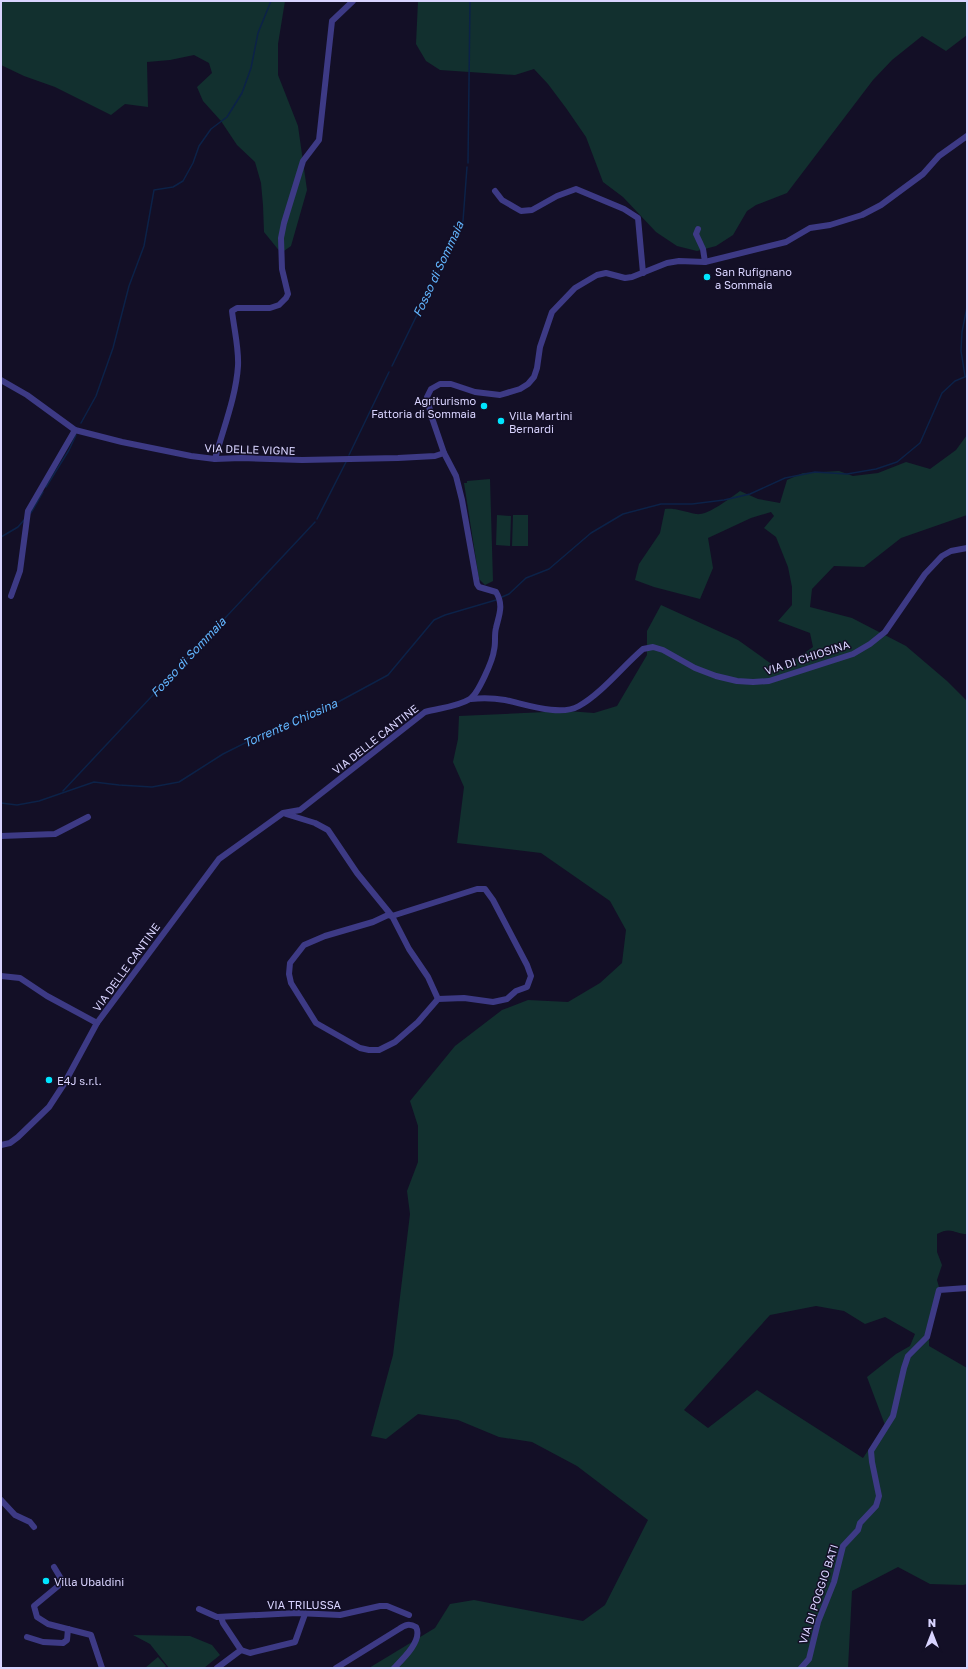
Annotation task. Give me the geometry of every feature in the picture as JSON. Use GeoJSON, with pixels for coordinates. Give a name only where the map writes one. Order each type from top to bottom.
{"type":"FeatureCollection","features":[{"type":"Feature","properties":{"kind":"street"},"geometry":{"type":"LineString","coordinates":[[215,459],[232,400],[238,366],[232,311],[237,308],[270,308],[279,304],[288,294],[281,258],[281,238],[284,223],[302,161],[319,140],[332,21],[353,1]]}},
{"type":"Feature","properties":{"kind":"street"},"geometry":{"type":"LineString","coordinates":[[471,698],[490,665],[494,652],[500,601],[498,594],[479,587],[476,584],[462,500],[456,476],[444,453],[431,416],[427,398],[431,389],[440,384],[451,384],[475,392],[500,395],[520,389],[528,384],[534,377],[540,347],[552,312],[575,288],[598,274],[606,273],[625,278],[632,278],[667,263],[679,261],[706,262],[786,242],[810,228],[830,225],[862,215],[881,205],[923,174],[939,156],[967,136]]}},
{"type":"Feature","properties":{"kind":"street"},"geometry":{"type":"LineString","coordinates":[[495,191],[502,200],[521,211],[532,210],[557,196],[576,189],[624,209],[638,218],[643,273]]}},
{"type":"Feature","properties":{"kind":"street"},"geometry":{"type":"LineString","coordinates":[[698,230],[696,234],[703,249],[706,262]]}},
{"type":"Feature","properties":{"kind":"street","name":"VIA DELLE VIGNE"},"geometry":{"type":"LineString","coordinates":[[1,380],[27,395],[75,430],[122,442],[215,459],[302,460],[398,458],[435,456],[444,453]]}},
{"type":"Feature","properties":{"kind":"street"},"geometry":{"type":"LineString","coordinates":[[10,596],[20,571],[28,511],[75,430]]}},
{"type":"Feature","properties":{"kind":"street","name":"VIA DI CHIOSINA"},"geometry":{"type":"LineString","coordinates":[[471,698],[484,697],[564,711],[578,706],[590,698],[643,649],[653,647],[663,650],[695,668],[716,676],[737,682],[769,681],[853,654],[870,644],[885,632],[925,574],[942,556],[951,551],[967,548]]}},
{"type":"Feature","properties":{"kind":"street","name":"VIA DELLE CANTINE"},"geometry":{"type":"LineString","coordinates":[[1,1145],[10,1143],[18,1137],[49,1107],[64,1084],[97,1023],[219,859],[283,813],[300,810],[425,712],[448,707],[471,698]]}},
{"type":"Feature","properties":{"kind":"street"},"geometry":{"type":"LineString","coordinates":[[283,813],[315,822],[328,830],[357,873],[392,916],[409,949],[428,977],[438,999]]}},
{"type":"Feature","properties":{"kind":"street"},"geometry":{"type":"LineString","coordinates":[[1,836],[55,834],[88,817]]}},
{"type":"Feature","properties":{"kind":"street"},"geometry":{"type":"LineString","coordinates":[[477,889],[485,889],[493,900],[531,976],[527,987],[516,991],[507,999],[493,1002],[464,998],[438,999],[418,1022],[395,1042],[379,1050],[360,1048],[316,1023],[291,983],[289,974],[290,963],[304,945],[324,936],[373,922],[388,915],[392,916],[477,889]]}},
{"type":"Feature","properties":{"kind":"street"},"geometry":{"type":"LineString","coordinates":[[1,976],[20,978],[47,996],[97,1023]]}},
{"type":"Feature","properties":{"kind":"street","name":"VIA DI POGGIO BATI"},"geometry":{"type":"LineString","coordinates":[[801,1668],[808,1659],[818,1622],[834,1582],[843,1546],[858,1530],[860,1523],[876,1506],[879,1496],[871,1451],[893,1416],[908,1356],[927,1337],[939,1290],[967,1288]]}},
{"type":"Feature","properties":{"kind":"street"},"geometry":{"type":"LineString","coordinates":[[1,1500],[15,1515],[30,1522],[34,1527]]}},
{"type":"Feature","properties":{"kind":"street"},"geometry":{"type":"LineString","coordinates":[[54,1567],[63,1582],[34,1606],[35,1612],[40,1620],[91,1635],[102,1668]]}},
{"type":"Feature","properties":{"kind":"street","name":"VIA TRILUSSA"},"geometry":{"type":"LineString","coordinates":[[199,1609],[209,1615],[221,1617],[239,1615],[340,1615],[380,1606],[387,1606],[409,1615]]}},
{"type":"Feature","properties":{"kind":"street"},"geometry":{"type":"LineString","coordinates":[[221,1617],[223,1623],[241,1650],[250,1653],[295,1642],[305,1614]]}},
{"type":"Feature","properties":{"kind":"street"},"geometry":{"type":"LineString","coordinates":[[336,1668],[399,1629],[408,1624],[413,1625],[416,1627],[418,1634],[415,1643],[394,1668]]}},
{"type":"Feature","properties":{"kind":"street"},"geometry":{"type":"LineString","coordinates":[[27,1637],[43,1642],[63,1643],[67,1640],[68,1629]]}},
{"type":"Feature","properties":{"kind":"street"},"geometry":{"type":"LineString","coordinates":[[217,1668],[241,1650]]}},
{"type":"Feature","properties":{"kind":"green space"},"geometry":{"type":"Polygon","coordinates":[[[1,1],[285,1],[278,44],[278,75],[298,126],[307,190],[291,246],[281,253],[264,232],[261,183],[255,162],[237,145],[221,121],[203,101],[197,87],[212,73],[209,63],[194,55],[170,60],[147,62],[148,107],[125,104],[111,115],[55,87],[24,76],[1,65],[1,1]]]}},
{"type":"Feature","properties":{"kind":"green space"},"geometry":{"type":"Polygon","coordinates":[[[418,1],[967,1],[967,35],[946,51],[922,36],[892,60],[873,80],[787,193],[756,205],[747,211],[733,235],[716,246],[697,251],[677,246],[656,232],[623,197],[603,182],[586,137],[548,84],[534,69],[515,75],[440,70],[426,61],[416,44],[418,1]]]}},
{"type":"Feature","properties":{"kind":"green space"},"geometry":{"type":"Polygon","coordinates":[[[967,435],[967,515],[901,538],[864,567],[834,566],[812,589],[810,607],[852,618],[906,646],[947,681],[967,701],[967,1234],[949,1230],[937,1234],[937,1252],[942,1265],[937,1280],[941,1294],[929,1319],[929,1346],[967,1368],[967,1584],[930,1584],[898,1567],[852,1591],[848,1668],[369,1668],[435,1628],[450,1604],[474,1600],[583,1621],[605,1605],[648,1520],[577,1466],[532,1442],[499,1437],[458,1420],[418,1414],[386,1439],[371,1436],[393,1355],[410,1214],[407,1191],[418,1162],[418,1126],[410,1101],[455,1046],[502,1010],[528,1000],[568,1002],[600,983],[622,963],[626,930],[610,901],[541,853],[457,843],[464,787],[453,762],[458,739],[459,716],[567,711],[594,713],[617,706],[647,655],[647,631],[661,605],[738,640],[780,670],[813,647],[810,633],[778,621],[792,605],[792,587],[788,567],[776,537],[764,528],[774,516],[771,512],[751,518],[708,538],[713,568],[700,599],[654,587],[635,580],[639,564],[660,533],[665,509],[701,514],[719,506],[740,491],[758,499],[780,503],[787,480],[803,473],[839,471],[853,476],[878,473],[906,462],[930,469],[956,450],[967,435]],[[816,1306],[770,1315],[684,1410],[708,1428],[757,1390],[863,1458],[885,1425],[867,1377],[896,1354],[910,1346],[915,1334],[885,1317],[865,1324],[844,1311],[816,1306]]]}},
{"type":"Feature","properties":{"kind":"green space"},"geometry":{"type":"Polygon","coordinates":[[[490,479],[493,581],[485,585],[479,579],[464,483],[467,483],[467,481],[490,479]]]}},
{"type":"Feature","properties":{"kind":"green space"},"geometry":{"type":"Polygon","coordinates":[[[497,515],[511,516],[510,546],[496,545],[497,515]]]}},
{"type":"Feature","properties":{"kind":"green space"},"geometry":{"type":"Polygon","coordinates":[[[513,515],[528,515],[528,546],[512,546],[513,515]]]}},
{"type":"Feature","properties":{"kind":"green space"},"geometry":{"type":"Polygon","coordinates":[[[133,1635],[190,1636],[212,1645],[220,1655],[204,1668],[169,1668],[150,1644],[133,1635]]]}},
{"type":"Feature","properties":{"kind":"green space"},"geometry":{"type":"Polygon","coordinates":[[[158,1657],[166,1666],[164,1668],[145,1668],[158,1657]]]}},
{"type":"Feature","properties":{"kind":"waterway"},"geometry":{"type":"LineString","coordinates":[[81,423],[96,396],[113,348],[129,286],[144,246],[154,190],[173,187],[183,181],[193,163],[199,146],[211,129],[227,117],[242,93],[251,68],[258,33],[271,1]]}},
{"type":"Feature","properties":{"kind":"waterway","name":"Fosso di Sommaia"},"geometry":{"type":"LineString","coordinates":[[468,163],[470,1]]}},
{"type":"Feature","properties":{"kind":"waterway","name":"Fosso di Sommaia"},"geometry":{"type":"LineString","coordinates":[[392,366],[463,221],[467,167]]}},
{"type":"Feature","properties":{"kind":"waterway"},"geometry":{"type":"LineString","coordinates":[[965,376],[961,351],[962,332],[967,307]]}},
{"type":"Feature","properties":{"kind":"waterway","name":"Fosso di Sommaia"},"geometry":{"type":"LineString","coordinates":[[349,455],[389,372]]}},
{"type":"Feature","properties":{"kind":"waterway","name":"Torrente Chiosina"},"geometry":{"type":"LineString","coordinates":[[502,597],[509,594],[526,578],[549,569],[591,533],[623,514],[661,504],[692,504],[724,500],[750,494],[785,478],[815,472],[847,474],[876,469],[897,462],[920,443],[942,393],[955,381],[967,376]]}},
{"type":"Feature","properties":{"kind":"waterway"},"geometry":{"type":"LineString","coordinates":[[46,487],[69,450],[76,435]]}},
{"type":"Feature","properties":{"kind":"waterway","name":"Fosso di Sommaia"},"geometry":{"type":"LineString","coordinates":[[317,519],[346,462]]}},
{"type":"Feature","properties":{"kind":"waterway"},"geometry":{"type":"LineString","coordinates":[[31,513],[43,492]]}},
{"type":"Feature","properties":{"kind":"waterway"},"geometry":{"type":"LineString","coordinates":[[1,537],[18,527],[24,520]]}},
{"type":"Feature","properties":{"kind":"waterway","name":"Fosso di Sommaia"},"geometry":{"type":"LineString","coordinates":[[63,791],[315,522]]}},
{"type":"Feature","properties":{"kind":"waterway","name":"Torrente Chiosina"},"geometry":{"type":"LineString","coordinates":[[1,803],[17,805],[39,801],[94,782],[152,787],[179,782],[223,754],[267,732],[316,714],[388,675],[434,620],[445,615],[496,600]]}},
{"type":"Feature","properties":{"kind":"place","name":"San Rufignano a Sommaia"},"geometry":{"type":"Point","coordinates":[707,277]}},
{"type":"Feature","properties":{"kind":"place","name":"Agriturismo Fattoria di Sommaia"},"geometry":{"type":"Point","coordinates":[484,406]}},
{"type":"Feature","properties":{"kind":"place","name":"Villa Martini Bernardi"},"geometry":{"type":"Point","coordinates":[501,421]}},
{"type":"Feature","properties":{"kind":"place","name":"E4J s.r.l."},"geometry":{"type":"Point","coordinates":[49,1080]}},
{"type":"Feature","properties":{"kind":"place","name":"Villa Ubaldini"},"geometry":{"type":"Point","coordinates":[46,1581]}}]}
